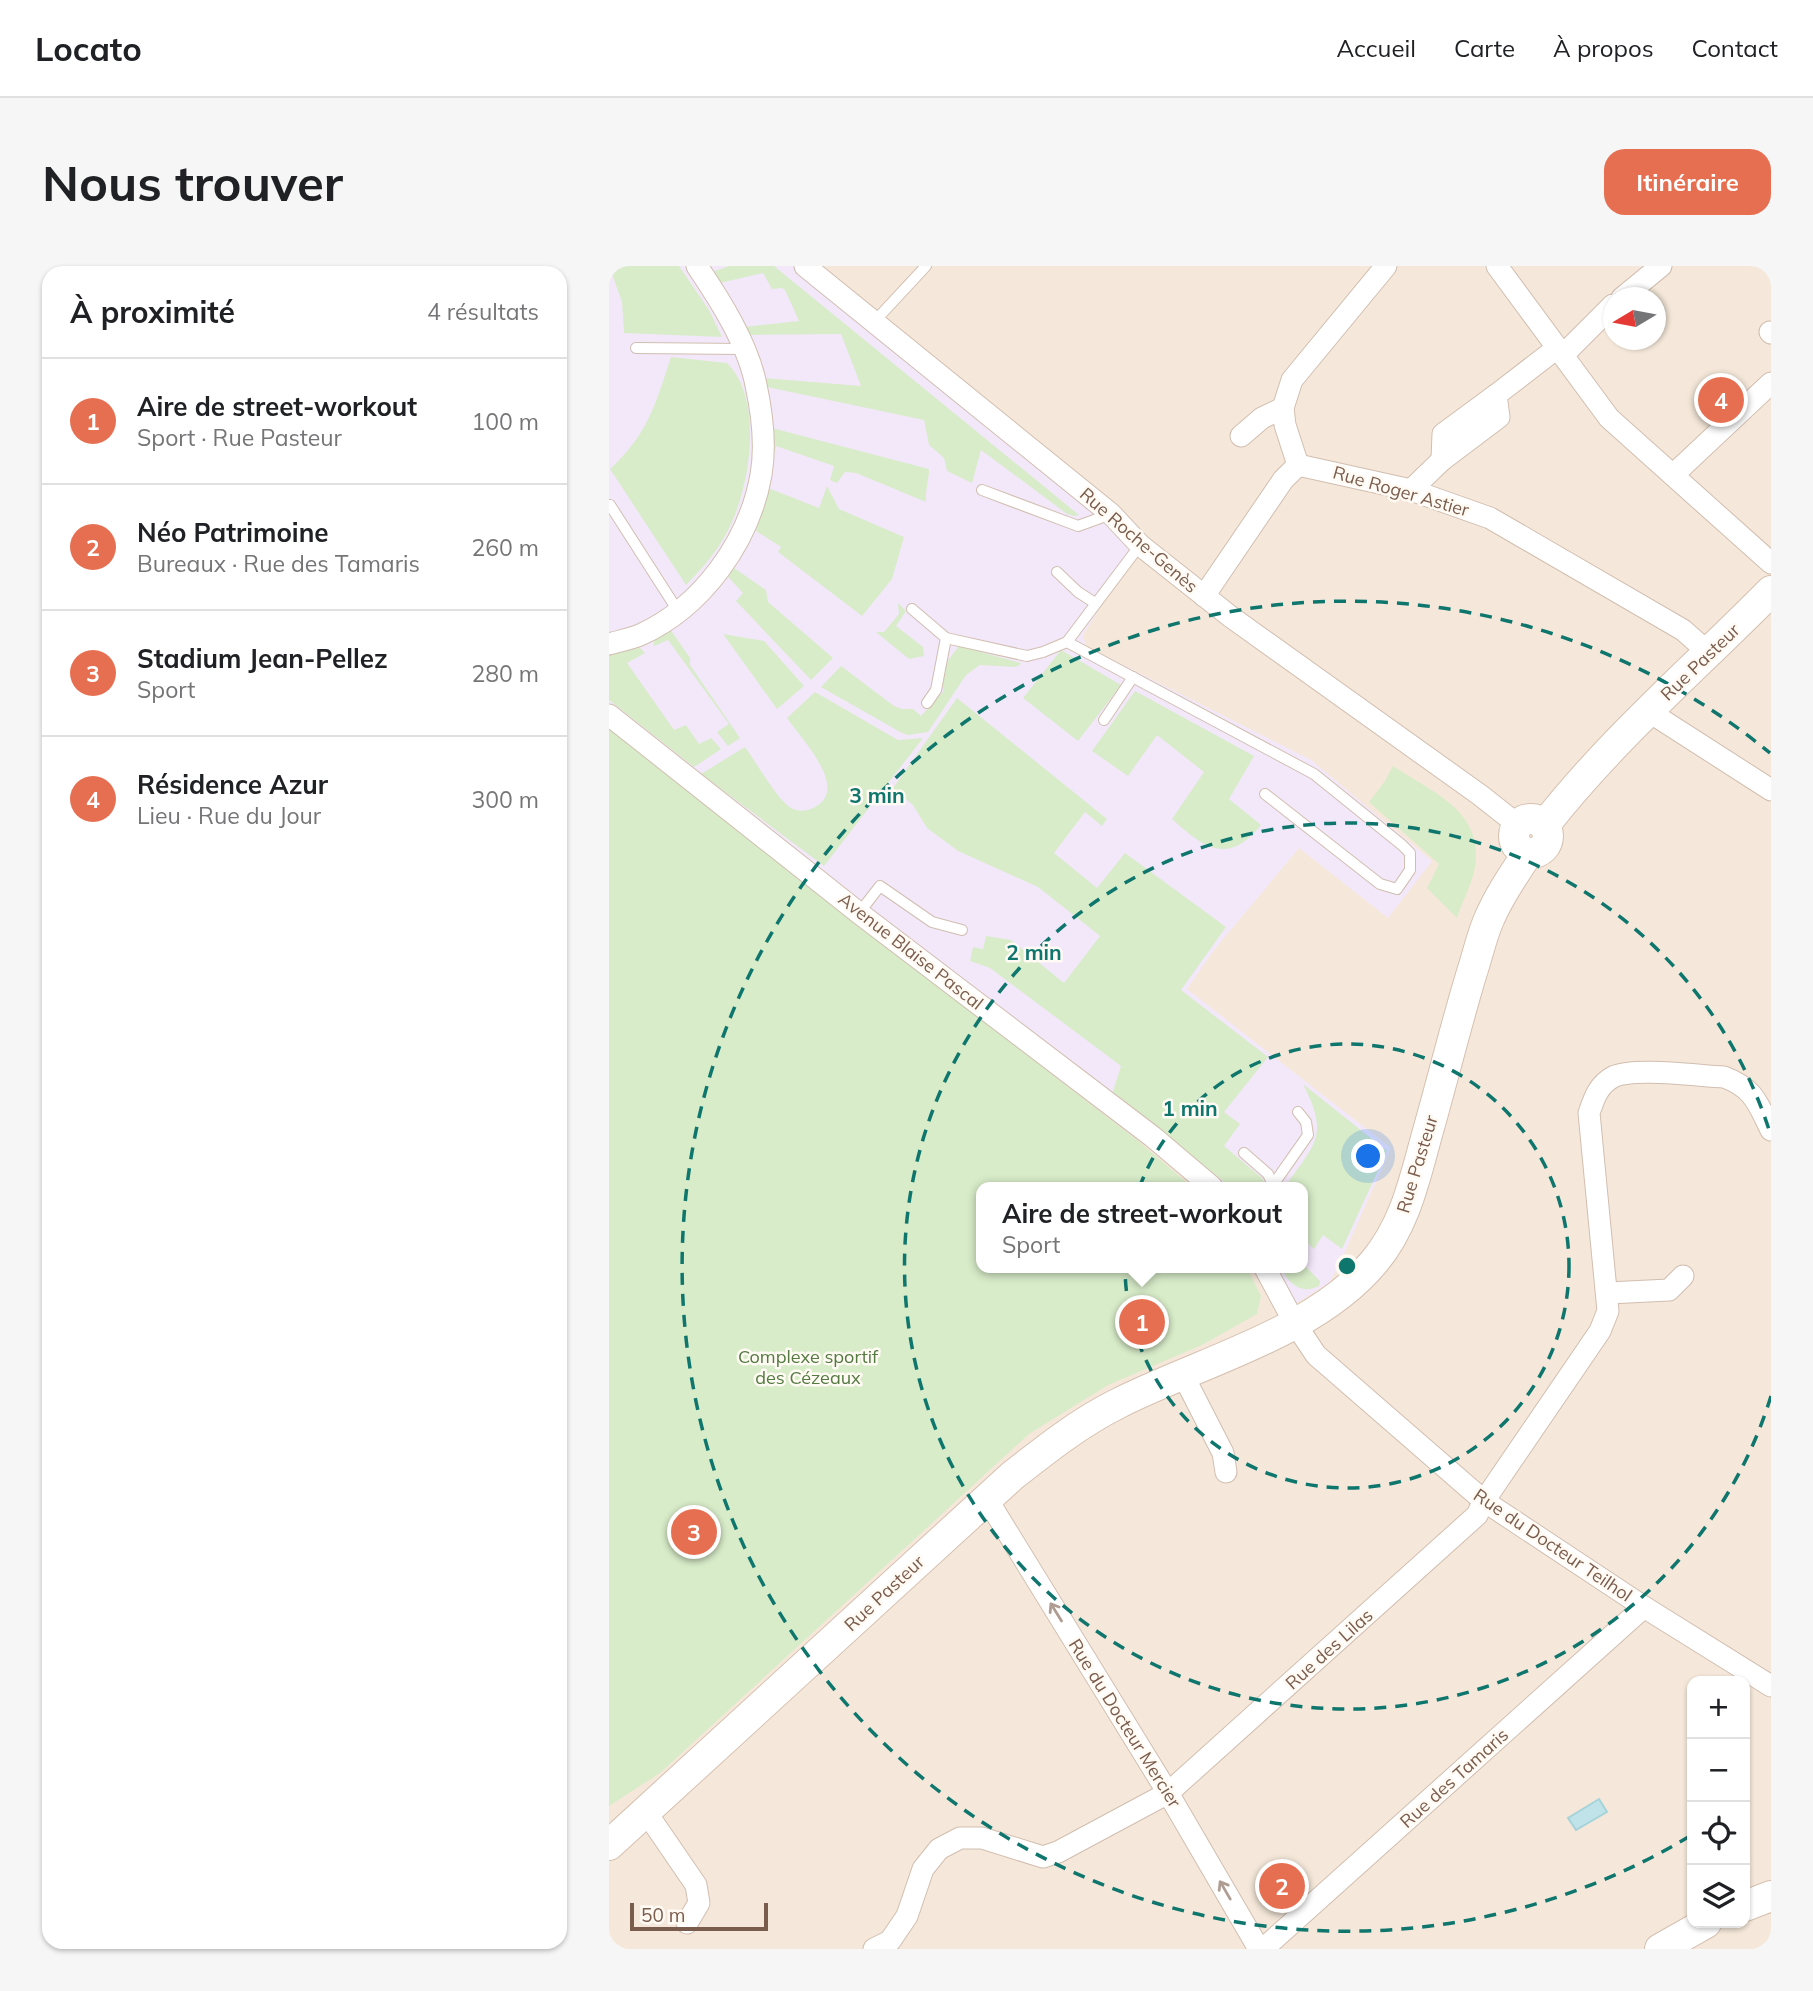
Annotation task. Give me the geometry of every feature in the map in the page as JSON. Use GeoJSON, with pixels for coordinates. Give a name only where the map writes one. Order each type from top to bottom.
{"type":"FeatureCollection","features":[{"type":"Feature","properties":{"kind":"main road","name":"Rue Pasteur"},"geometry":{"type":"LineString","coordinates":[[609,1845],[987,1499],[1047,1448],[1118,1404],[1260,1341],[1294,1322],[1350,1288],[1375,1262],[1392,1238],[1407,1207],[1454,1034],[1489,919],[1504,888],[1528,853],[1518,849],[1514,839],[1575,788],[1771,591]]}},
{"type":"Feature","properties":{"kind":"main road"},"geometry":{"type":"LineString","coordinates":[[1750,1904],[1771,1896]]}},
{"type":"Feature","properties":{"kind":"main road"},"geometry":{"type":"LineString","coordinates":[[1660,1949],[1697,1928]]}},
{"type":"Feature","properties":{"kind":"street"},"geometry":{"type":"LineString","coordinates":[[609,644],[640,635],[678,611],[706,585],[730,556],[748,519],[761,475],[763,432],[756,382],[724,305],[697,266]]}},
{"type":"Feature","properties":{"kind":"street","name":"Rue Roche-Genès"},"geometry":{"type":"LineString","coordinates":[[805,266],[1111,514],[1140,545],[1204,596],[1480,795],[1531,825]]}},
{"type":"Feature","properties":{"kind":"street"},"geometry":{"type":"LineString","coordinates":[[1204,596],[1283,480],[1298,465],[1285,425],[1283,408],[1292,380],[1386,266]]}},
{"type":"Feature","properties":{"kind":"street"},"geometry":{"type":"LineString","coordinates":[[1497,266],[1609,418],[1771,563]]}},
{"type":"Feature","properties":{"kind":"street"},"geometry":{"type":"LineString","coordinates":[[1635,287],[1661,266]]}},
{"type":"Feature","properties":{"kind":"street"},"geometry":{"type":"LineString","coordinates":[[1411,490],[1441,460],[1499,417],[1496,396],[1560,352],[1603,314]]}},
{"type":"Feature","properties":{"kind":"street"},"geometry":{"type":"LineString","coordinates":[[1673,475],[1771,383]]}},
{"type":"Feature","properties":{"kind":"street"},"geometry":{"type":"LineString","coordinates":[[1241,436],[1262,418],[1283,408]]}},
{"type":"Feature","properties":{"kind":"street","name":"Rue Roger Astier"},"geometry":{"type":"LineString","coordinates":[[1298,465],[1411,490],[1490,518],[1683,630],[1709,653]]}},
{"type":"Feature","properties":{"kind":"street"},"geometry":{"type":"LineString","coordinates":[[1649,711],[1771,790]]}},
{"type":"Feature","properties":{"kind":"street","name":"Avenue Blaise Pascal"},"geometry":{"type":"LineString","coordinates":[[609,715],[859,913],[1153,1137],[1206,1182]]}},
{"type":"Feature","properties":{"kind":"street","name":"Rue des Lilas"},"geometry":{"type":"LineString","coordinates":[[874,1949],[890,1941],[907,1916],[923,1869],[939,1849],[961,1838],[982,1838],[1043,1857],[1058,1852],[1168,1793],[1478,1515],[1484,1501],[1600,1331],[1608,1311],[1589,1113],[1595,1093],[1611,1078],[1627,1073],[1724,1077],[1739,1083],[1752,1093],[1771,1130]]}},
{"type":"Feature","properties":{"kind":"street"},"geometry":{"type":"LineString","coordinates":[[1268,1273],[1294,1322]]}},
{"type":"Feature","properties":{"kind":"street"},"geometry":{"type":"LineString","coordinates":[[1608,1293],[1669,1290],[1683,1276]]}},
{"type":"Feature","properties":{"kind":"street","name":"Rue du Docteur Teilhol"},"geometry":{"type":"LineString","coordinates":[[1294,1322],[1316,1355],[1484,1501],[1644,1607],[1771,1686]]}},
{"type":"Feature","properties":{"kind":"street"},"geometry":{"type":"LineString","coordinates":[[1183,1375],[1223,1453],[1226,1472]]}},
{"type":"Feature","properties":{"kind":"street","name":"Rue du Docteur Mercier"},"geometry":{"type":"LineString","coordinates":[[987,1499],[1261,1949]]}},
{"type":"Feature","properties":{"kind":"street","name":"Rue des Tamaris"},"geometry":{"type":"LineString","coordinates":[[1261,1949],[1644,1607]]}},
{"type":"Feature","properties":{"kind":"street"},"geometry":{"type":"LineString","coordinates":[[646,1812],[696,1885],[699,1903],[687,1923]]}},
{"type":"Feature","properties":{"kind":"lane"},"geometry":{"type":"LineString","coordinates":[[874,322],[926,266]]}},
{"type":"Feature","properties":{"kind":"lane"},"geometry":{"type":"LineString","coordinates":[[636,348],[744,349]]}},
{"type":"Feature","properties":{"kind":"lane"},"geometry":{"type":"LineString","coordinates":[[982,490],[1078,526],[1111,514]]}},
{"type":"Feature","properties":{"kind":"lane"},"geometry":{"type":"LineString","coordinates":[[610,505],[678,611]]}},
{"type":"Feature","properties":{"kind":"lane"},"geometry":{"type":"LineString","coordinates":[[912,609],[946,638],[1027,656],[1043,652],[1067,642],[1140,545]]}},
{"type":"Feature","properties":{"kind":"lane"},"geometry":{"type":"LineString","coordinates":[[1056,572],[1095,603]]}},
{"type":"Feature","properties":{"kind":"lane"},"geometry":{"type":"LineString","coordinates":[[927,703],[936,690],[946,638]]}},
{"type":"Feature","properties":{"kind":"lane"},"geometry":{"type":"LineString","coordinates":[[1067,642],[1314,774],[1402,845],[1410,853],[1410,870],[1397,889],[1380,884],[1265,794]]}},
{"type":"Feature","properties":{"kind":"lane"},"geometry":{"type":"LineString","coordinates":[[1104,720],[1133,677]]}},
{"type":"Feature","properties":{"kind":"lane"},"geometry":{"type":"LineString","coordinates":[[859,913],[880,886],[932,922],[962,930]]}},
{"type":"Feature","properties":{"kind":"lane"},"geometry":{"type":"LineString","coordinates":[[1276,1182],[1308,1135],[1305,1122],[1298,1112]]}},
{"type":"Feature","properties":{"kind":"lane"},"geometry":{"type":"LineString","coordinates":[[1244,1153],[1268,1174],[1271,1182]]}},
{"type":"Feature","properties":{"kind":"shaded area"},"geometry":{"type":"Polygon","coordinates":[[[609,266],[1771,266],[1771,1949],[609,1949],[609,266]]]}},
{"type":"Feature","properties":{"kind":"shaded area"},"geometry":{"type":"Polygon","coordinates":[[[609,266],[805,266],[1106,523],[1138,557],[1111,591],[1083,635],[1086,646],[1311,760],[1432,861],[1388,918],[1299,848],[1214,950],[1187,989],[1391,1148],[1329,1283],[1287,1309],[1268,1273],[1308,1273],[1308,1182],[1206,1182],[609,718],[609,266]]]}},
{"type":"Feature","properties":{"kind":"green space"},"geometry":{"type":"Polygon","coordinates":[[[609,266],[679,266],[709,310],[722,337],[624,333],[622,302],[609,266]]]}},
{"type":"Feature","properties":{"kind":"green space"},"geometry":{"type":"Polygon","coordinates":[[[729,266],[774,266],[1079,515],[1067,514],[981,450],[972,483],[947,471],[944,458],[929,445],[924,420],[767,387],[764,378],[861,386],[841,334],[748,335],[744,327],[799,321],[785,290],[772,289],[763,273],[720,283],[712,272],[729,266]]]}},
{"type":"Feature","properties":{"kind":"green space"},"geometry":{"type":"Polygon","coordinates":[[[671,357],[727,363],[739,379],[750,422],[747,471],[734,516],[717,548],[686,585],[610,469],[642,431],[655,404],[671,357]]]}},
{"type":"Feature","properties":{"kind":"green space"},"geometry":{"type":"Polygon","coordinates":[[[772,428],[929,469],[926,502],[856,473],[845,472],[837,483],[830,480],[834,466],[776,446],[773,459],[772,428]]]}},
{"type":"Feature","properties":{"kind":"green space"},"geometry":{"type":"Polygon","coordinates":[[[827,486],[839,509],[904,537],[892,579],[862,616],[778,552],[781,547],[756,531],[768,488],[819,508],[827,486]]]}},
{"type":"Feature","properties":{"kind":"green space"},"geometry":{"type":"Polygon","coordinates":[[[734,568],[766,590],[768,602],[833,658],[811,680],[736,601],[743,593],[728,577],[734,568]]]}},
{"type":"Feature","properties":{"kind":"green space"},"geometry":{"type":"Polygon","coordinates":[[[898,603],[906,611],[896,626],[923,647],[924,656],[909,659],[876,632],[884,632],[899,614],[898,603]]]}},
{"type":"Feature","properties":{"kind":"green space"},"geometry":{"type":"Polygon","coordinates":[[[670,629],[690,658],[690,665],[740,738],[728,746],[717,732],[729,724],[668,640],[654,646],[654,640],[670,629]]]}},
{"type":"Feature","properties":{"kind":"green space"},"geometry":{"type":"Polygon","coordinates":[[[723,634],[764,641],[804,686],[777,709],[723,634]]]}},
{"type":"Feature","properties":{"kind":"green space"},"geometry":{"type":"Polygon","coordinates":[[[959,646],[1021,663],[1015,667],[980,665],[966,675],[928,732],[908,735],[902,733],[821,687],[841,666],[894,706],[913,709],[921,716],[943,692],[943,667],[959,646]]]}},
{"type":"Feature","properties":{"kind":"green space"},"geometry":{"type":"Polygon","coordinates":[[[639,647],[645,653],[627,663],[674,730],[686,725],[699,744],[711,738],[721,749],[694,767],[609,700],[609,652],[639,647]]]}},
{"type":"Feature","properties":{"kind":"green space"},"geometry":{"type":"Polygon","coordinates":[[[1061,650],[1121,685],[1078,741],[1023,698],[1061,650]]]}},
{"type":"Feature","properties":{"kind":"green space"},"geometry":{"type":"Polygon","coordinates":[[[1135,691],[1254,756],[1229,799],[1261,825],[1249,838],[1227,849],[1216,848],[1195,838],[1172,819],[1204,772],[1157,735],[1128,776],[1092,751],[1135,691]]]}},
{"type":"Feature","properties":{"kind":"green space"},"geometry":{"type":"Polygon","coordinates":[[[815,692],[898,740],[923,738],[824,866],[701,774],[745,747],[787,805],[800,811],[813,808],[824,800],[826,777],[812,751],[787,718],[815,692]]]}},
{"type":"Feature","properties":{"kind":"green space"},"geometry":{"type":"Polygon","coordinates":[[[957,698],[1107,819],[1102,826],[1085,812],[1054,853],[1097,888],[1125,853],[1226,927],[1181,990],[1268,1057],[1224,1112],[1240,1124],[1224,1146],[1264,1182],[1225,1182],[1112,1094],[1121,1066],[990,968],[970,961],[973,947],[983,949],[986,936],[1011,940],[1064,983],[1100,936],[1038,887],[958,851],[927,828],[913,805],[893,788],[957,698]]]}},
{"type":"Feature","properties":{"kind":"green space","name":"Complexe sportif des Cézeaux"},"geometry":{"type":"Polygon","coordinates":[[[609,727],[1046,1067],[1045,1069],[1186,1182],[976,1182],[976,1273],[1250,1273],[1261,1296],[1257,1314],[1202,1345],[1108,1385],[1029,1434],[660,1773],[609,1806],[609,727]]]}},
{"type":"Feature","properties":{"kind":"green space"},"geometry":{"type":"Polygon","coordinates":[[[1393,766],[1452,805],[1471,831],[1476,848],[1475,867],[1457,918],[1427,888],[1439,864],[1369,802],[1393,766]]]}},
{"type":"Feature","properties":{"kind":"green space"},"geometry":{"type":"Polygon","coordinates":[[[1303,1084],[1387,1151],[1342,1249],[1323,1235],[1314,1249],[1309,1243],[1308,1182],[1289,1182],[1315,1139],[1316,1116],[1303,1084]]]}},
{"type":"Feature","properties":{"kind":"green space"},"geometry":{"type":"Polygon","coordinates":[[[1308,1269],[1320,1281],[1319,1286],[1307,1289],[1296,1286],[1284,1273],[1308,1273],[1308,1269]]]}},
{"type":"Feature","properties":{"kind":"water"},"geometry":{"type":"Polygon","coordinates":[[[1599,1799],[1607,1812],[1576,1830],[1568,1818],[1599,1799]]]}},
{"type":"Feature","properties":{"kind":"place","name":"Résidence Azur"},"geometry":{"type":"Point","coordinates":[1721,400]}},
{"type":"Feature","properties":{"kind":"place","name":"Aire de street-workout"},"geometry":{"type":"Point","coordinates":[1142,1322]}},
{"type":"Feature","properties":{"kind":"place","name":"Stadium Jean-Pellez"},"geometry":{"type":"Point","coordinates":[694,1532]}},
{"type":"Feature","properties":{"kind":"place","name":"Néo Patrimoine"},"geometry":{"type":"Point","coordinates":[1282,1886]}}]}
